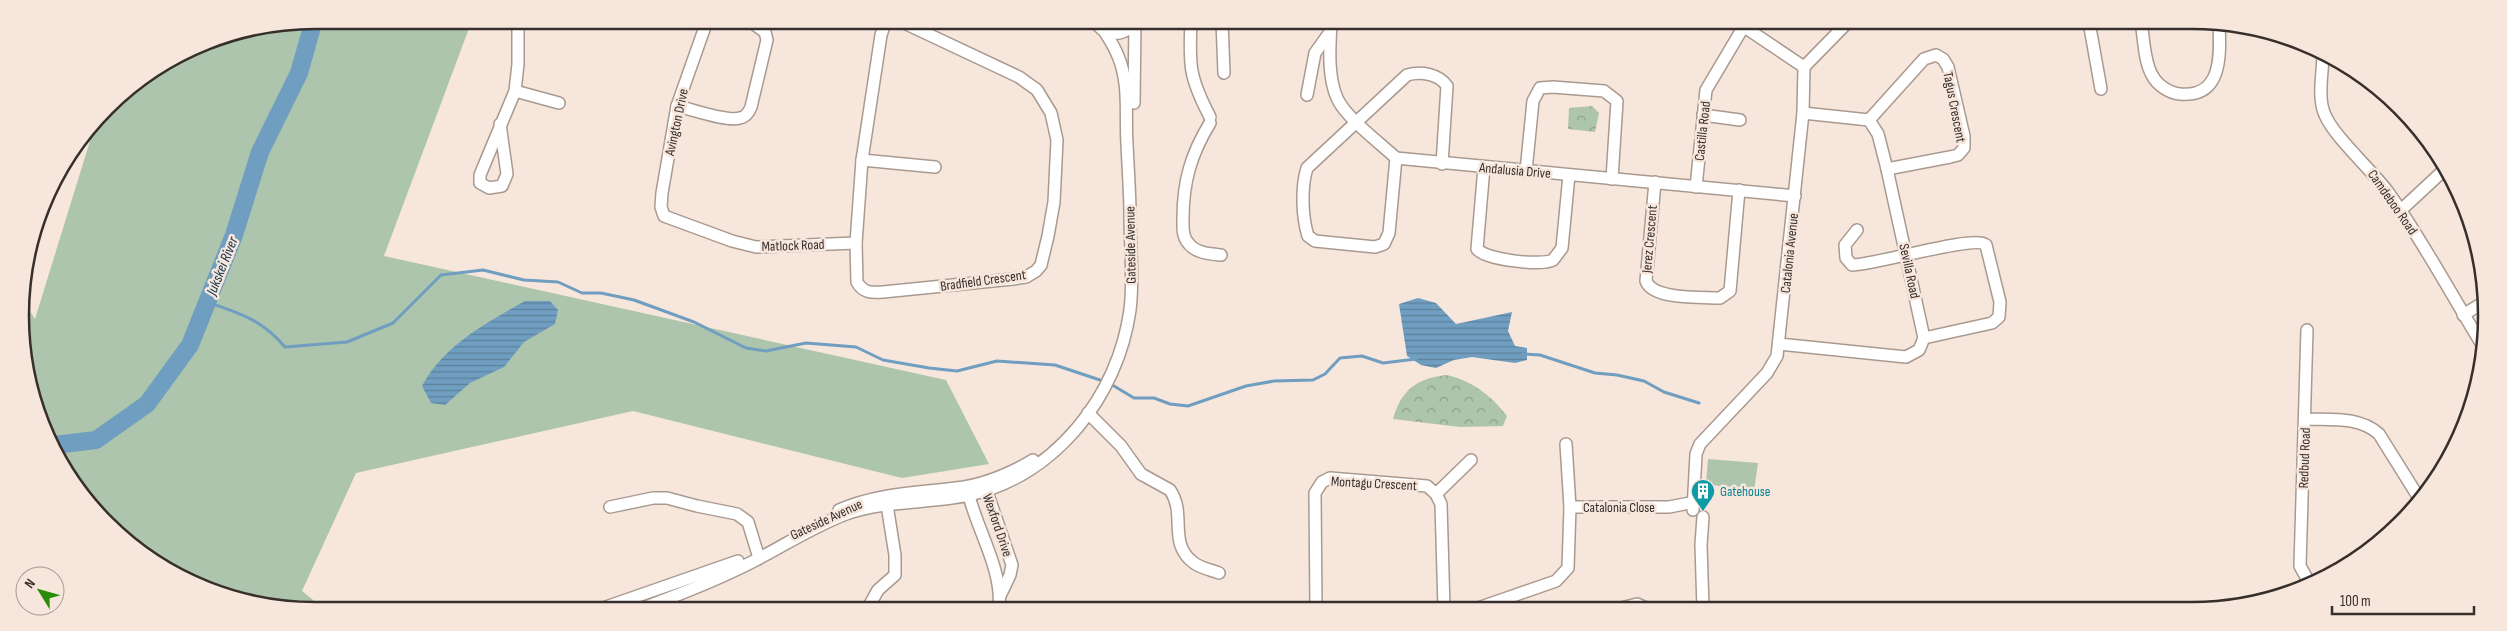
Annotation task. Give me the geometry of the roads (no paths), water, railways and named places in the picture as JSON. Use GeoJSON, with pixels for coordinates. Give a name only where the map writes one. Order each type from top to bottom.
{"type":"FeatureCollection","features":[{"type":"Feature","properties":{"kind":"street"},"geometry":{"type":"LineString","coordinates":[[500,124],[507,174],[502,186],[489,188],[480,182],[480,175],[500,124],[515,91],[518,64],[518,29]]}},
{"type":"Feature","properties":{"kind":"street","name":"Avington Drive"},"geometry":{"type":"LineString","coordinates":[[673,220],[664,216],[661,202],[677,106],[704,29]]}},
{"type":"Feature","properties":{"kind":"street"},"geometry":{"type":"LineString","coordinates":[[677,106],[729,118],[742,118],[751,107],[767,40],[765,32],[761,29]]}},
{"type":"Feature","properties":{"kind":"street","name":"Bradfield Crescent"},"geometry":{"type":"LineString","coordinates":[[883,29],[862,160],[856,242],[857,282],[863,290],[874,292],[1026,277],[1036,271],[1041,265],[1054,202],[1057,140],[1054,121],[1046,102],[1037,90],[1019,77],[917,29]]}},
{"type":"Feature","properties":{"kind":"street"},"geometry":{"type":"LineString","coordinates":[[1103,29],[1106,32],[1119,34],[1128,29]]}},
{"type":"Feature","properties":{"kind":"street","name":"Gateside Avenue"},"geometry":{"type":"LineString","coordinates":[[1129,170],[1133,125],[1135,29]]}},
{"type":"Feature","properties":{"kind":"street"},"geometry":{"type":"LineString","coordinates":[[1191,29],[1190,71],[1210,120],[1194,153],[1184,186],[1183,231],[1185,239],[1192,248],[1206,253],[1221,255]]}},
{"type":"Feature","properties":{"kind":"street"},"geometry":{"type":"LineString","coordinates":[[1222,29],[1224,73]]}},
{"type":"Feature","properties":{"kind":"street"},"geometry":{"type":"LineString","coordinates":[[1307,95],[1315,53],[1330,29]]}},
{"type":"Feature","properties":{"kind":"street"},"geometry":{"type":"LineString","coordinates":[[1331,29],[1333,87],[1338,100],[1356,121],[1396,158],[1389,233],[1384,244],[1375,247],[1315,241],[1308,236],[1305,224],[1304,186],[1308,168],[1356,121],[1404,76],[1423,74],[1441,78],[1447,90],[1442,164]]}},
{"type":"Feature","properties":{"kind":"street","name":"Castilla Road"},"geometry":{"type":"LineString","coordinates":[[1696,187],[1704,99],[1709,84],[1738,29]]}},
{"type":"Feature","properties":{"kind":"street"},"geometry":{"type":"LineString","coordinates":[[1748,29],[1804,67],[1841,29]]}},
{"type":"Feature","properties":{"kind":"street"},"geometry":{"type":"LineString","coordinates":[[2090,29],[2101,89]]}},
{"type":"Feature","properties":{"kind":"street"},"geometry":{"type":"LineString","coordinates":[[2142,29],[2152,76],[2164,88],[2178,94],[2191,94],[2209,86],[2215,76],[2220,60],[2219,30]]}},
{"type":"Feature","properties":{"kind":"street","name":"Gateside Avenue"},"geometry":{"type":"LineString","coordinates":[[656,602],[847,514],[968,491],[985,486],[1028,463],[1076,427],[1088,413],[1106,386],[1113,371],[1126,331],[1130,308],[1129,170],[1124,78],[1118,56],[1106,32]]}},
{"type":"Feature","properties":{"kind":"street","name":"Tagus Crescent"},"geometry":{"type":"LineString","coordinates":[[1868,120],[1924,59],[1936,55],[1943,58],[1948,67],[1964,136],[1964,148],[1958,154],[1950,157],[1887,169]]}},
{"type":"Feature","properties":{"kind":"street","name":"Camdeboo Road"},"geometry":{"type":"LineString","coordinates":[[2323,61],[2322,100],[2324,114],[2335,130],[2378,178],[2401,210],[2478,338]]}},
{"type":"Feature","properties":{"kind":"street","name":"Catalonia Avenue"},"geometry":{"type":"LineString","coordinates":[[1700,514],[1694,488],[1696,454],[1700,444],[1767,373],[1775,362],[1779,344],[1795,196],[1803,112],[1804,67]]}},
{"type":"Feature","properties":{"kind":"street"},"geometry":{"type":"LineString","coordinates":[[1526,171],[1533,101],[1536,92],[1540,88],[1553,87],[1604,91],[1617,101],[1612,179]]}},
{"type":"Feature","properties":{"kind":"street"},"geometry":{"type":"LineString","coordinates":[[515,91],[559,103]]}},
{"type":"Feature","properties":{"kind":"street"},"geometry":{"type":"LineString","coordinates":[[1803,112],[1868,120]]}},
{"type":"Feature","properties":{"kind":"street"},"geometry":{"type":"LineString","coordinates":[[1703,115],[1740,120]]}},
{"type":"Feature","properties":{"kind":"street","name":"Sevilla Road"},"geometry":{"type":"LineString","coordinates":[[1868,120],[1878,134],[1887,169],[1924,338]]}},
{"type":"Feature","properties":{"kind":"street","name":"Andalusia Drive"},"geometry":{"type":"LineString","coordinates":[[1396,158],[1442,164],[1795,196]]}},
{"type":"Feature","properties":{"kind":"street"},"geometry":{"type":"LineString","coordinates":[[862,160],[935,167]]}},
{"type":"Feature","properties":{"kind":"street"},"geometry":{"type":"LineString","coordinates":[[1484,167],[1477,249],[1488,257],[1541,263],[1553,260],[1562,248],[1569,175]]}},
{"type":"Feature","properties":{"kind":"street"},"geometry":{"type":"LineString","coordinates":[[2401,210],[2441,174]]}},
{"type":"Feature","properties":{"kind":"street","name":"Jerez Crescent"},"geometry":{"type":"LineString","coordinates":[[1655,182],[1646,281],[1651,289],[1660,294],[1720,298],[1730,290],[1739,190]]}},
{"type":"Feature","properties":{"kind":"street","name":"Matlock Road"},"geometry":{"type":"LineString","coordinates":[[673,220],[732,241],[756,247],[856,242]]}},
{"type":"Feature","properties":{"kind":"street"},"geometry":{"type":"LineString","coordinates":[[1779,344],[1906,357],[1919,350],[1924,338],[1992,323],[2001,313],[1988,248],[1983,242],[1967,242],[1855,266],[1850,264],[1846,258],[1845,245],[1857,230]]}},
{"type":"Feature","properties":{"kind":"street"},"geometry":{"type":"LineString","coordinates":[[2463,315],[2478,306]]}},
{"type":"Feature","properties":{"kind":"street","name":"Redbud Road"},"geometry":{"type":"LineString","coordinates":[[2307,330],[2306,419],[2300,566],[2307,578]]}},
{"type":"Feature","properties":{"kind":"street"},"geometry":{"type":"LineString","coordinates":[[1088,413],[1121,446],[1141,474],[1170,490],[1178,512],[1180,548],[1195,564],[1220,573]]}},
{"type":"Feature","properties":{"kind":"street"},"geometry":{"type":"LineString","coordinates":[[2306,419],[2344,420],[2370,426],[2379,434],[2416,494]]}},
{"type":"Feature","properties":{"kind":"street","name":"Catalonia Close"},"geometry":{"type":"LineString","coordinates":[[1566,444],[1570,507],[1669,507],[1700,514]]}},
{"type":"Feature","properties":{"kind":"street"},"geometry":{"type":"LineString","coordinates":[[1436,494],[1471,460]]}},
{"type":"Feature","properties":{"kind":"street","name":"Montagu Crescent"},"geometry":{"type":"LineString","coordinates":[[1316,602],[1314,500],[1315,493],[1322,482],[1330,478],[1428,486],[1436,494],[1441,504],[1444,602]]}},
{"type":"Feature","properties":{"kind":"street","name":"Wexford Drive"},"geometry":{"type":"LineString","coordinates":[[985,486],[1012,565],[1000,602]]}},
{"type":"Feature","properties":{"kind":"street","name":"Gateside Avenue"},"geometry":{"type":"LineString","coordinates":[[621,602],[758,555],[841,509],[862,501],[911,491],[968,491]]}},
{"type":"Feature","properties":{"kind":"street","name":"Wexford Drive"},"geometry":{"type":"LineString","coordinates":[[968,491],[1000,596]]}},
{"type":"Feature","properties":{"kind":"street"},"geometry":{"type":"LineString","coordinates":[[610,506],[653,498],[667,498],[737,514],[748,522],[758,555]]}},
{"type":"Feature","properties":{"kind":"street"},"geometry":{"type":"LineString","coordinates":[[871,602],[878,590],[895,575],[895,555],[887,505]]}},
{"type":"Feature","properties":{"kind":"street"},"geometry":{"type":"LineString","coordinates":[[1495,602],[1556,581],[1564,573],[1569,562],[1570,507]]}},
{"type":"Feature","properties":{"kind":"street"},"geometry":{"type":"LineString","coordinates":[[1700,514],[1703,602]]}},
{"type":"Feature","properties":{"kind":"street"},"geometry":{"type":"LineString","coordinates":[[982,537],[1000,531]]}},
{"type":"Feature","properties":{"kind":"water"},"geometry":{"type":"Polygon","coordinates":[[[1418,298],[1436,303],[1456,324],[1512,312],[1508,331],[1515,346],[1527,348],[1527,360],[1515,363],[1472,357],[1454,360],[1436,368],[1421,365],[1407,356],[1399,304],[1418,298]]]}},
{"type":"Feature","properties":{"kind":"water"},"geometry":{"type":"Polygon","coordinates":[[[525,301],[550,301],[558,310],[555,324],[524,342],[504,367],[470,383],[445,405],[431,403],[422,386],[431,371],[442,359],[467,336],[525,301]]]}},
{"type":"Feature","properties":{"kind":"waterway","name":"Jukskei River"},"geometry":{"type":"LineString","coordinates":[[59,444],[96,440],[147,404],[190,345],[234,235],[260,152],[299,73],[311,29]]}},
{"type":"Feature","properties":{"kind":"waterway"},"geometry":{"type":"LineString","coordinates":[[207,302],[250,318],[268,330],[285,347],[347,342],[393,323],[441,275],[483,270],[524,280],[558,282],[582,293],[601,293],[634,300],[694,322],[746,348],[766,351],[806,343],[856,347],[883,360],[957,371],[997,361],[1055,365],[1103,381]]}},
{"type":"Feature","properties":{"kind":"waterway"},"geometry":{"type":"LineString","coordinates":[[1523,354],[1540,355],[1595,373],[1617,375],[1644,381],[1664,392],[1699,403]]}},
{"type":"Feature","properties":{"kind":"waterway"},"geometry":{"type":"LineString","coordinates":[[1109,383],[1134,398],[1154,398],[1170,404],[1188,406],[1246,386],[1274,381],[1313,380],[1325,374],[1340,358],[1362,356],[1383,363],[1416,359]]}},
{"type":"Feature","properties":{"kind":"place","name":"Gatehouse"},"geometry":{"type":"Point","coordinates":[1703,512]}}]}
